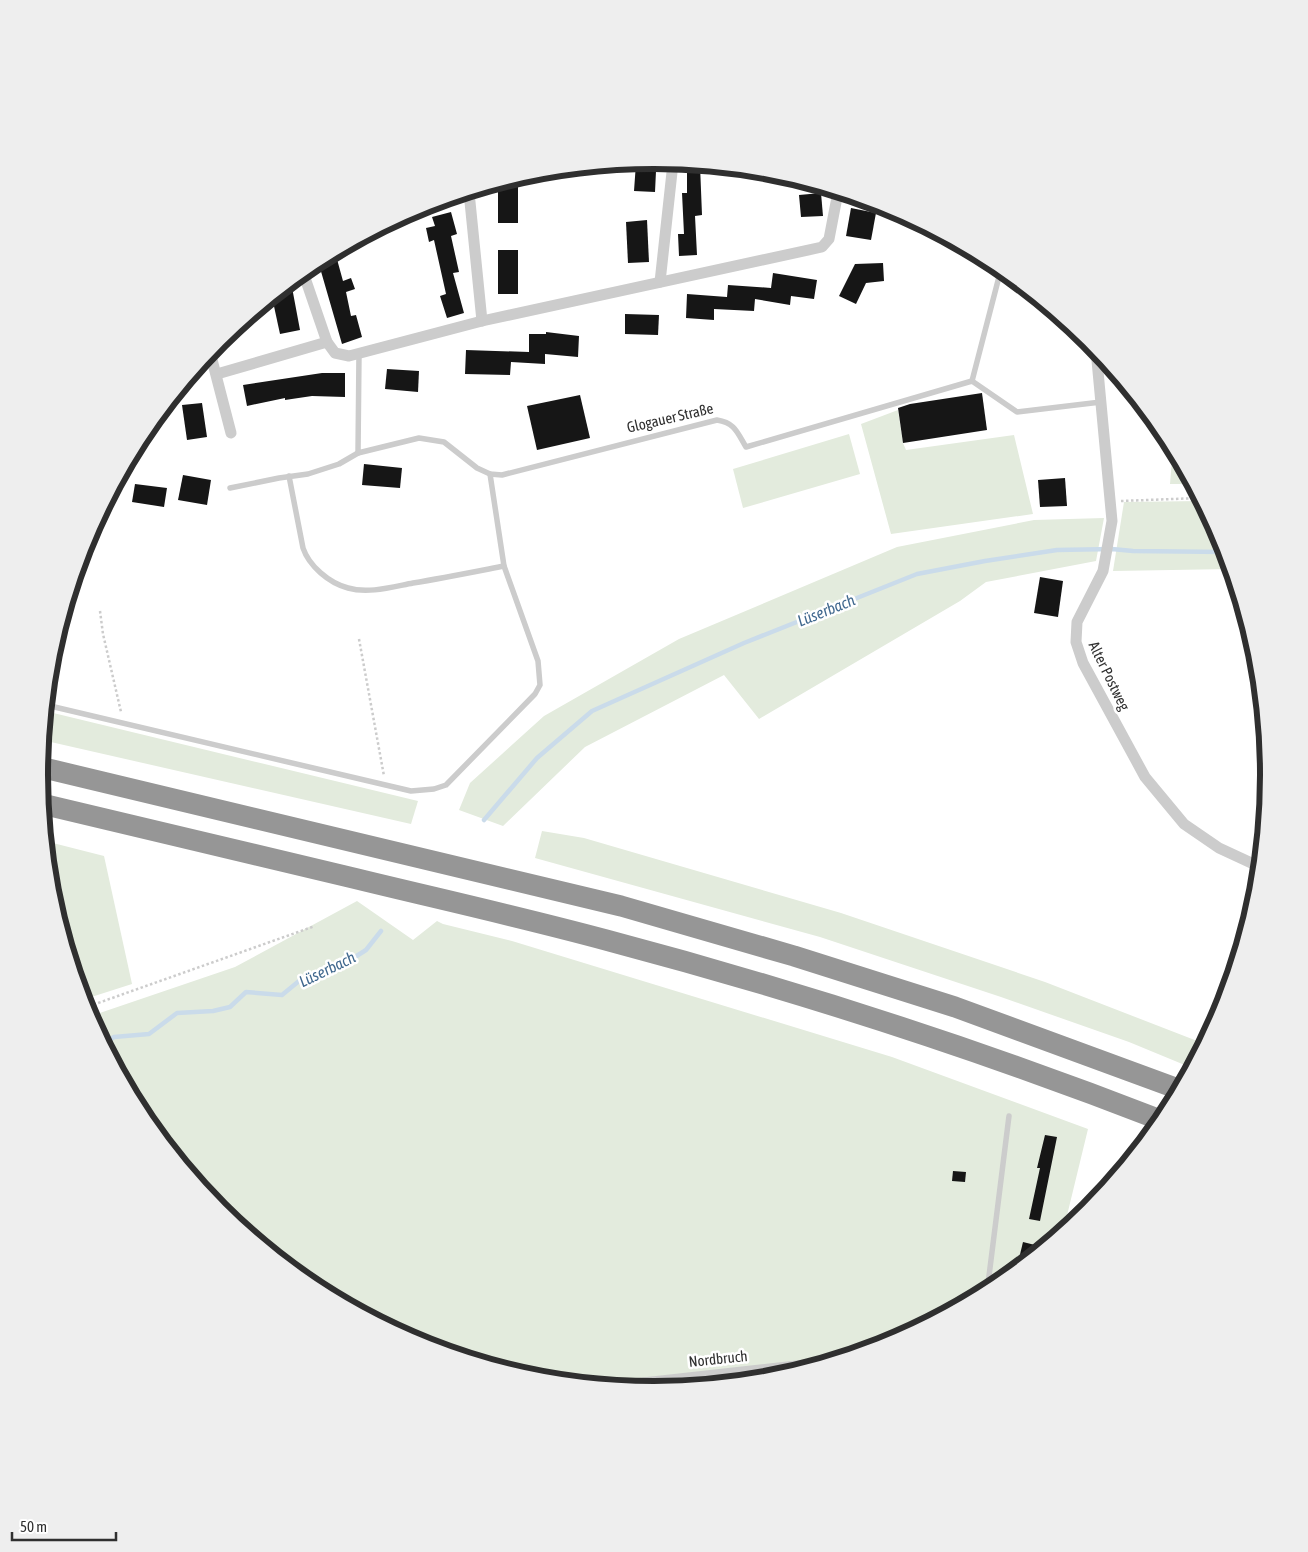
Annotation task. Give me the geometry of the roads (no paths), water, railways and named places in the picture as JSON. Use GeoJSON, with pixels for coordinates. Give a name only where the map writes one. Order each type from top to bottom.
{"type":"FeatureCollection","features":[{"type":"Feature","properties":{"kind":"highway"},"geometry":{"type":"LineString","coordinates":[[48,769],[621,906],[713,932],[955,1007],[1174,1087]]}},
{"type":"Feature","properties":{"kind":"highway"},"geometry":{"type":"LineString","coordinates":[[49,806],[506,914],[701,966],[940,1040],[1155,1118]]}},
{"type":"Feature","properties":{"kind":"street"},"geometry":{"type":"LineString","coordinates":[[660,282],[672,170]]}},
{"type":"Feature","properties":{"kind":"street"},"geometry":{"type":"LineString","coordinates":[[306,280],[327,342],[335,353],[349,356],[482,321],[822,247],[829,239],[837,198]]}},
{"type":"Feature","properties":{"kind":"street"},"geometry":{"type":"LineString","coordinates":[[469,199],[482,321]]}},
{"type":"Feature","properties":{"kind":"street"},"geometry":{"type":"LineString","coordinates":[[217,374],[327,342]]}},
{"type":"Feature","properties":{"kind":"street"},"geometry":{"type":"LineString","coordinates":[[213,360],[232,433]]}},
{"type":"Feature","properties":{"kind":"street","name":"Alter Postweg"},"geometry":{"type":"LineString","coordinates":[[1097,362],[1112,521],[1103,571],[1077,622],[1076,642],[1083,663],[1145,776],[1184,824],[1219,848],[1254,863]]}},
{"type":"Feature","properties":{"kind":"street","name":"Nordbruch"},"geometry":{"type":"LineString","coordinates":[[652,1382],[792,1366]]}},
{"type":"Feature","properties":{"kind":"lane"},"geometry":{"type":"LineString","coordinates":[[1000,278],[972,381],[1017,412],[1101,402]]}},
{"type":"Feature","properties":{"kind":"lane"},"geometry":{"type":"LineString","coordinates":[[358,354],[358,453]]}},
{"type":"Feature","properties":{"kind":"lane","name":"Glogauer Straße"},"geometry":{"type":"LineString","coordinates":[[490,474],[502,474],[718,420],[729,422],[746,447],[972,381]]}},
{"type":"Feature","properties":{"kind":"lane"},"geometry":{"type":"LineString","coordinates":[[52,706],[411,791],[434,789],[446,785],[538,690],[540,684],[538,661],[504,566],[490,474],[477,468],[444,442],[419,438],[358,453],[340,464],[308,474],[230,488]]}},
{"type":"Feature","properties":{"kind":"lane"},"geometry":{"type":"LineString","coordinates":[[289,476],[306,557],[328,578],[347,588],[369,591],[504,566]]}},
{"type":"Feature","properties":{"kind":"lane"},"geometry":{"type":"LineString","coordinates":[[988,1282],[1008,1116]]}},
{"type":"Feature","properties":{"kind":"waterway","name":"Lüserbach"},"geometry":{"type":"LineString","coordinates":[[484,820],[537,758],[592,711],[744,643],[917,574],[1057,550],[1112,549],[1217,552]]}},
{"type":"Feature","properties":{"kind":"waterway","name":"Lüserbach"},"geometry":{"type":"LineString","coordinates":[[108,1041],[114,1037],[149,1034],[177,1013],[213,1011],[230,1007],[246,992],[282,995],[299,981],[344,964],[366,950],[381,931]]}}]}
